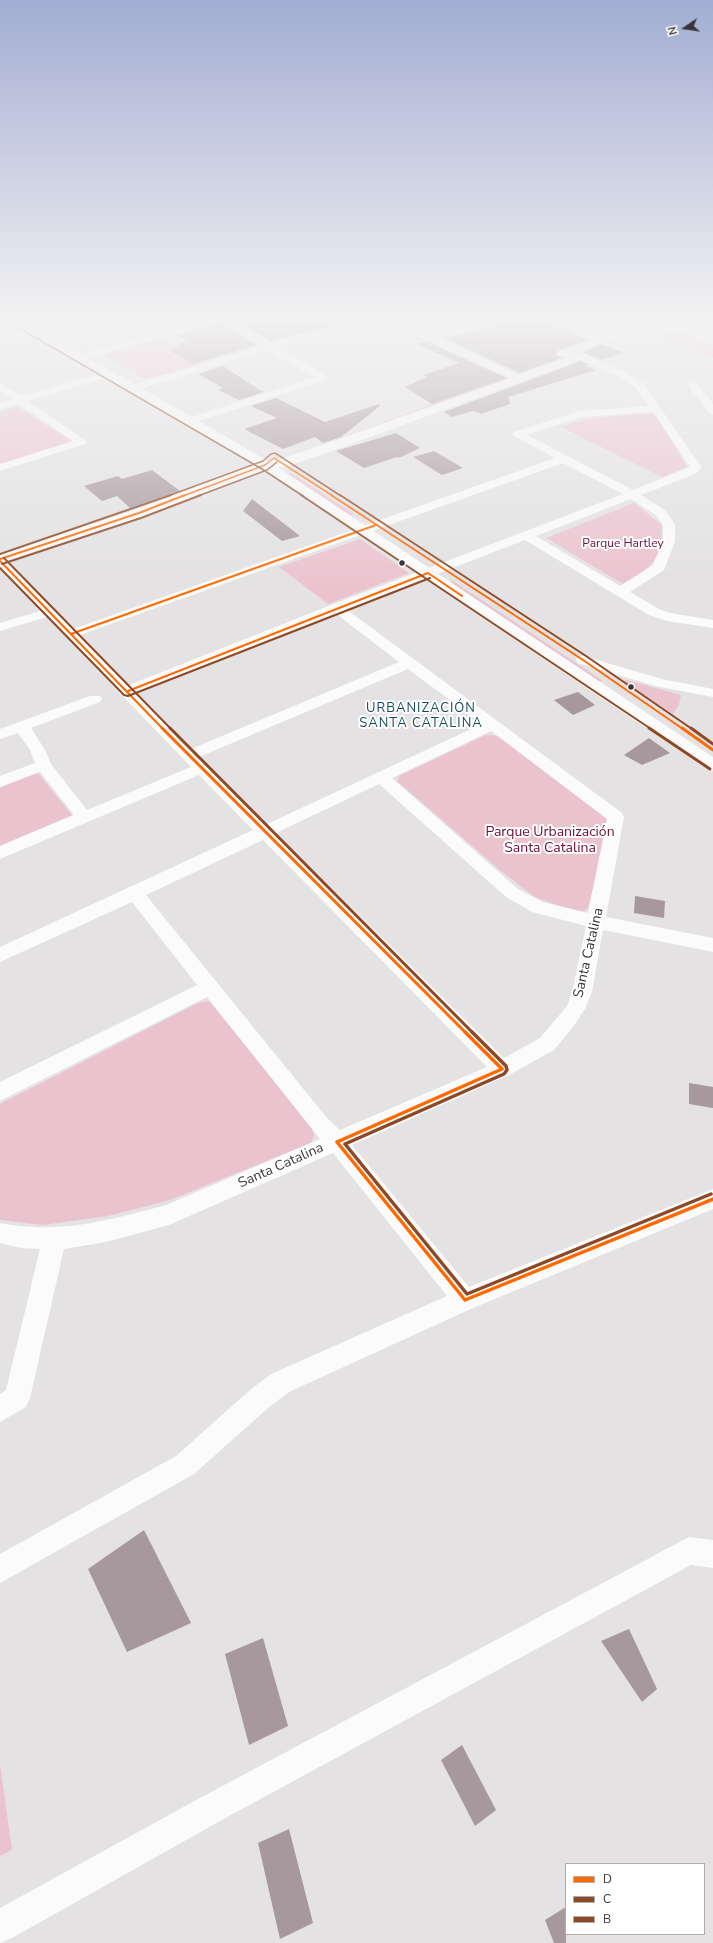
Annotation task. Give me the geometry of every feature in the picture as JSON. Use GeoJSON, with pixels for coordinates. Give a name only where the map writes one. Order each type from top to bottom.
{"type":"FeatureCollection","features":[{"type":"Feature","properties":{"kind":"main road"},"geometry":{"type":"LineString","coordinates":[[167,408],[190,421],[274,462]]}},
{"type":"Feature","properties":{"kind":"main road"},"geometry":{"type":"LineString","coordinates":[[189,408],[274,462],[435,571],[713,765]]}},
{"type":"Feature","properties":{"kind":"main road"},"geometry":{"type":"LineString","coordinates":[[0,560],[139,513],[274,462],[426,408]]}},
{"type":"Feature","properties":{"kind":"main road"},"geometry":{"type":"LineString","coordinates":[[435,571],[583,660],[713,750]]}},
{"type":"Feature","properties":{"kind":"street"},"geometry":{"type":"LineString","coordinates":[[0,468],[81,442],[32,408]]}},
{"type":"Feature","properties":{"kind":"street"},"geometry":{"type":"LineString","coordinates":[[190,421],[234,408]]}},
{"type":"Feature","properties":{"kind":"street"},"geometry":{"type":"LineString","coordinates":[[128,691],[336,608],[435,571],[633,495],[691,472],[696,468],[656,408],[580,414],[518,434],[633,495],[662,514],[669,525],[669,541],[659,567],[620,592]]}},
{"type":"Feature","properties":{"kind":"street"},"geometry":{"type":"LineString","coordinates":[[71,634],[563,459]]}},
{"type":"Feature","properties":{"kind":"street"},"geometry":{"type":"LineString","coordinates":[[526,536],[620,592],[667,617],[713,624]]}},
{"type":"Feature","properties":{"kind":"street"},"geometry":{"type":"LineString","coordinates":[[0,560],[195,762],[502,1069]]}},
{"type":"Feature","properties":{"kind":"street"},"geometry":{"type":"LineString","coordinates":[[0,955],[135,894],[492,725],[336,608]]}},
{"type":"Feature","properties":{"kind":"street"},"geometry":{"type":"LineString","coordinates":[[0,627],[50,612]]}},
{"type":"Feature","properties":{"kind":"street"},"geometry":{"type":"LineString","coordinates":[[583,660],[660,683],[713,693]]}},
{"type":"Feature","properties":{"kind":"street"},"geometry":{"type":"LineString","coordinates":[[0,853],[84,816],[195,762],[409,663]]}},
{"type":"Feature","properties":{"kind":"street"},"geometry":{"type":"LineString","coordinates":[[0,734],[95,699]]}},
{"type":"Feature","properties":{"kind":"street","name":"Santa Catalina"},"geometry":{"type":"LineString","coordinates":[[0,1233],[54,1240],[124,1227],[169,1215],[502,1069],[547,1044],[575,1009],[582,992],[616,817],[492,725]]}},
{"type":"Feature","properties":{"kind":"street"},"geometry":{"type":"LineString","coordinates":[[22,726],[28,739],[42,758],[42,765],[84,816]]}},
{"type":"Feature","properties":{"kind":"street"},"geometry":{"type":"LineString","coordinates":[[0,782],[42,765]]}},
{"type":"Feature","properties":{"kind":"street"},"geometry":{"type":"LineString","coordinates":[[382,778],[512,893],[538,907],[596,922],[713,944]]}},
{"type":"Feature","properties":{"kind":"street"},"geometry":{"type":"LineString","coordinates":[[135,894],[319,1124],[337,1142],[465,1300]]}},
{"type":"Feature","properties":{"kind":"street"},"geometry":{"type":"LineString","coordinates":[[0,1092],[210,987]]}},
{"type":"Feature","properties":{"kind":"street"},"geometry":{"type":"LineString","coordinates":[[0,1569],[185,1465],[280,1383],[465,1300],[713,1199]]}},
{"type":"Feature","properties":{"kind":"street"},"geometry":{"type":"LineString","coordinates":[[0,1409],[17,1398],[54,1240]]}},
{"type":"Feature","properties":{"kind":"street"},"geometry":{"type":"LineString","coordinates":[[0,1926],[209,1810],[688,1551],[713,1554]]}},
{"type":"Feature","properties":{"kind":"green space"},"geometry":{"type":"Polygon","coordinates":[[[19,408],[73,442],[0,465],[0,412],[19,408]]]}},
{"type":"Feature","properties":{"kind":"green space"},"geometry":{"type":"Polygon","coordinates":[[[423,408],[431,408],[336,443],[333,441],[423,408]]]}},
{"type":"Feature","properties":{"kind":"green space"},"geometry":{"type":"Polygon","coordinates":[[[655,414],[687,467],[662,477],[561,427],[596,418],[619,415],[655,414]]]}},
{"type":"Feature","properties":{"kind":"green space"},"geometry":{"type":"Polygon","coordinates":[[[291,473],[354,514],[348,516],[286,475],[291,473]]]}},
{"type":"Feature","properties":{"kind":"green space","name":"Parque Hartley"},"geometry":{"type":"Polygon","coordinates":[[[634,503],[661,524],[661,546],[654,562],[648,568],[623,584],[546,538],[634,503]]]}},
{"type":"Feature","properties":{"kind":"green space"},"geometry":{"type":"Polygon","coordinates":[[[360,539],[409,573],[328,604],[279,567],[360,539]]]}},
{"type":"Feature","properties":{"kind":"green space"},"geometry":{"type":"Polygon","coordinates":[[[453,581],[603,681],[597,682],[449,582],[453,581]]]}},
{"type":"Feature","properties":{"kind":"green space"},"geometry":{"type":"Polygon","coordinates":[[[627,680],[681,695],[679,705],[673,714],[623,681],[627,680]]]}},
{"type":"Feature","properties":{"kind":"green space","name":"Parque Urbanización Santa Catalina"},"geometry":{"type":"Polygon","coordinates":[[[486,735],[499,736],[604,815],[610,823],[588,908],[582,912],[568,909],[535,897],[501,871],[397,781],[399,776],[486,735]]]}},
{"type":"Feature","properties":{"kind":"green space"},"geometry":{"type":"Polygon","coordinates":[[[37,772],[72,815],[0,846],[0,788],[37,772]]]}},
{"type":"Feature","properties":{"kind":"green space"},"geometry":{"type":"Polygon","coordinates":[[[209,1001],[311,1126],[314,1135],[311,1143],[170,1200],[108,1216],[43,1225],[0,1220],[0,1104],[198,1003],[209,1001]]]}},
{"type":"Feature","properties":{"kind":"green space"},"geometry":{"type":"Polygon","coordinates":[[[0,1764],[12,1850],[0,1856],[0,1764]]]}},
{"type":"Feature","properties":{"kind":"building"},"geometry":{"type":"Polygon","coordinates":[[[255,408],[296,408],[325,422],[368,408],[378,408],[341,437],[323,443],[315,437],[283,449],[244,429],[277,418],[255,408]]]}},
{"type":"Feature","properties":{"kind":"building"},"geometry":{"type":"Polygon","coordinates":[[[456,408],[499,408],[481,414],[473,411],[452,417],[444,412],[456,408]]]}},
{"type":"Feature","properties":{"kind":"building"},"geometry":{"type":"Polygon","coordinates":[[[396,433],[420,448],[399,458],[397,457],[364,468],[336,451],[396,433]]]}},
{"type":"Feature","properties":{"kind":"building"},"geometry":{"type":"Polygon","coordinates":[[[434,451],[463,468],[442,475],[413,457],[434,451]]]}},
{"type":"Feature","properties":{"kind":"building"},"geometry":{"type":"Polygon","coordinates":[[[152,470],[180,491],[130,508],[117,496],[102,501],[84,486],[118,476],[122,479],[152,470]]]}},
{"type":"Feature","properties":{"kind":"building"},"geometry":{"type":"Polygon","coordinates":[[[252,499],[300,536],[282,541],[243,511],[252,499]]]}},
{"type":"Feature","properties":{"kind":"building"},"geometry":{"type":"Polygon","coordinates":[[[578,692],[595,705],[573,715],[554,700],[578,692]]]}},
{"type":"Feature","properties":{"kind":"building"},"geometry":{"type":"Polygon","coordinates":[[[649,738],[670,753],[642,765],[624,755],[649,738]]]}},
{"type":"Feature","properties":{"kind":"building"},"geometry":{"type":"Polygon","coordinates":[[[635,896],[665,901],[664,918],[634,913],[635,896]]]}},
{"type":"Feature","properties":{"kind":"building"},"geometry":{"type":"Polygon","coordinates":[[[689,1083],[713,1087],[713,1108],[689,1104],[689,1083]]]}},
{"type":"Feature","properties":{"kind":"building"},"geometry":{"type":"Polygon","coordinates":[[[144,1530],[191,1623],[127,1652],[88,1569],[144,1530]]]}},
{"type":"Feature","properties":{"kind":"building"},"geometry":{"type":"Polygon","coordinates":[[[629,1629],[657,1689],[642,1702],[601,1641],[629,1629]]]}},
{"type":"Feature","properties":{"kind":"building"},"geometry":{"type":"Polygon","coordinates":[[[263,1638],[288,1726],[249,1745],[225,1654],[263,1638]]]}},
{"type":"Feature","properties":{"kind":"building"},"geometry":{"type":"Polygon","coordinates":[[[462,1745],[496,1810],[475,1826],[441,1760],[462,1745]]]}},
{"type":"Feature","properties":{"kind":"building"},"geometry":{"type":"Polygon","coordinates":[[[289,1829],[313,1923],[280,1939],[258,1843],[289,1829]]]}},
{"type":"Feature","properties":{"kind":"building"},"geometry":{"type":"Polygon","coordinates":[[[565,1908],[566,1943],[554,1943],[545,1920],[565,1908]]]}},
{"type":"Feature","properties":{"kind":"transit line","name":"C"},"geometry":{"type":"LineString","coordinates":[[156,408],[262,469],[710,769]]}},
{"type":"Feature","properties":{"kind":"transit line","name":"B"},"geometry":{"type":"LineString","coordinates":[[0,554],[137,508],[263,461],[271,454],[275,453],[586,656],[713,744]]}},
{"type":"Feature","properties":{"kind":"transit line","name":"D"},"geometry":{"type":"LineString","coordinates":[[0,559],[139,513],[265,465],[274,458],[583,660],[713,750]]}},
{"type":"Feature","properties":{"kind":"transit line","name":"C"},"geometry":{"type":"LineString","coordinates":[[2,564],[141,518],[267,470],[277,462]]}},
{"type":"Feature","properties":{"kind":"transit line","name":"D"},"geometry":{"type":"LineString","coordinates":[[71,634],[376,525]]}},
{"type":"Feature","properties":{"kind":"transit line","name":"B"},"geometry":{"type":"LineString","coordinates":[[4,558],[193,752],[506,1066],[507,1070],[504,1074],[345,1144],[467,1294],[711,1194]]}},
{"type":"Feature","properties":{"kind":"transit line","name":"D"},"geometry":{"type":"LineString","coordinates":[[0,561],[189,756],[502,1069]]}},
{"type":"Feature","properties":{"kind":"transit line","name":"C"},"geometry":{"type":"LineString","coordinates":[[0,568],[124,695],[128,696],[430,578]]}},
{"type":"Feature","properties":{"kind":"transit line","name":"D"},"geometry":{"type":"LineString","coordinates":[[128,691],[428,573],[462,596]]}},
{"type":"Feature","properties":{"kind":"transit line","name":"D"},"geometry":{"type":"LineString","coordinates":[[337,1142],[502,1069]]}},
{"type":"Feature","properties":{"kind":"transit line","name":"D"},"geometry":{"type":"LineString","coordinates":[[337,1142],[465,1300]]}},
{"type":"Feature","properties":{"kind":"transit line","name":"D"},"geometry":{"type":"LineString","coordinates":[[465,1300],[713,1199]]}},
{"type":"Feature","properties":{"kind":"district","name":"URBANIZACIÓN SANTA CATALINA"},"geometry":{"type":"Point","coordinates":[421,716]}}]}
